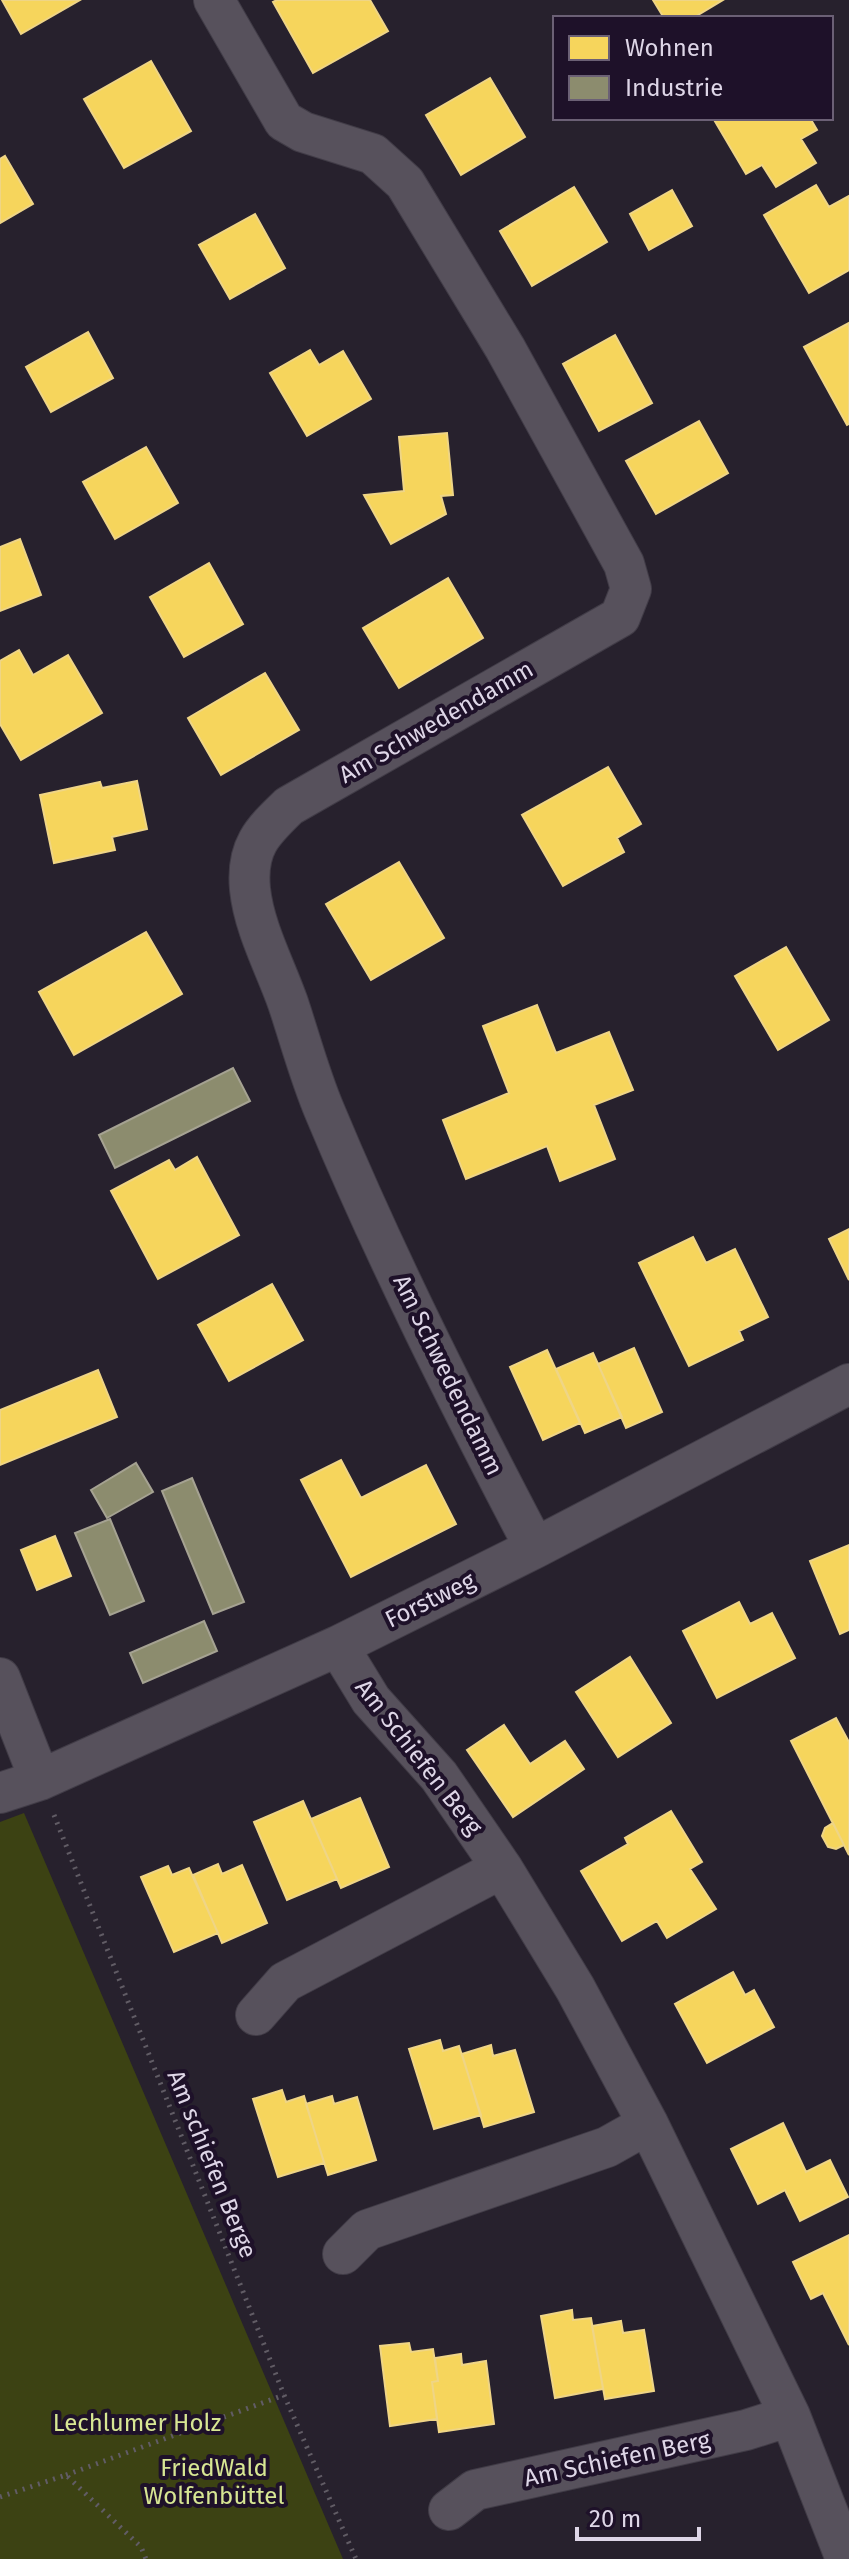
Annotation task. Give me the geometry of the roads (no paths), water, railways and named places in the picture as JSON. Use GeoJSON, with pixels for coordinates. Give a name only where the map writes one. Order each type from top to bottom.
{"type":"FeatureCollection","features":[{"type":"Feature","properties":{"kind":"street","name":"Am Schwedendamm"},"geometry":{"type":"LineString","coordinates":[[214,0],[284,121],[303,132],[373,154],[405,183],[505,348],[624,564],[631,589],[620,617],[289,806],[263,831],[252,854],[250,887],[256,919],[287,1000],[323,1110],[439,1363],[535,1548]]}},
{"type":"Feature","properties":{"kind":"street","name":"Forstweg"},"geometry":{"type":"LineString","coordinates":[[0,1793],[40,1780],[338,1646],[535,1548],[849,1384]]}},
{"type":"Feature","properties":{"kind":"street","name":"Am Schiefen Berg"},"geometry":{"type":"LineString","coordinates":[[338,1646],[371,1700],[439,1776],[502,1868],[575,1988],[648,2124],[790,2416],[846,2559]]}},
{"type":"Feature","properties":{"kind":"street"},"geometry":{"type":"LineString","coordinates":[[0,1678],[40,1780]]}},
{"type":"Feature","properties":{"kind":"street"},"geometry":{"type":"LineString","coordinates":[[256,2015],[285,1982],[502,1868]]}},
{"type":"Feature","properties":{"kind":"street"},"geometry":{"type":"LineString","coordinates":[[343,2254],[367,2230],[607,2147],[648,2124]]}},
{"type":"Feature","properties":{"kind":"street","name":"Am Schiefen Berg"},"geometry":{"type":"LineString","coordinates":[[449,2510],[475,2490],[746,2430],[790,2416]]}},
{"type":"Feature","properties":{"kind":"park label","name":"Lechlumer Holz"},"geometry":{"type":"Point","coordinates":[137,2423]}},
{"type":"Feature","properties":{"kind":"park label","name":"FriedWald Wolfenbüttel"},"geometry":{"type":"Point","coordinates":[214,2482]}}]}
